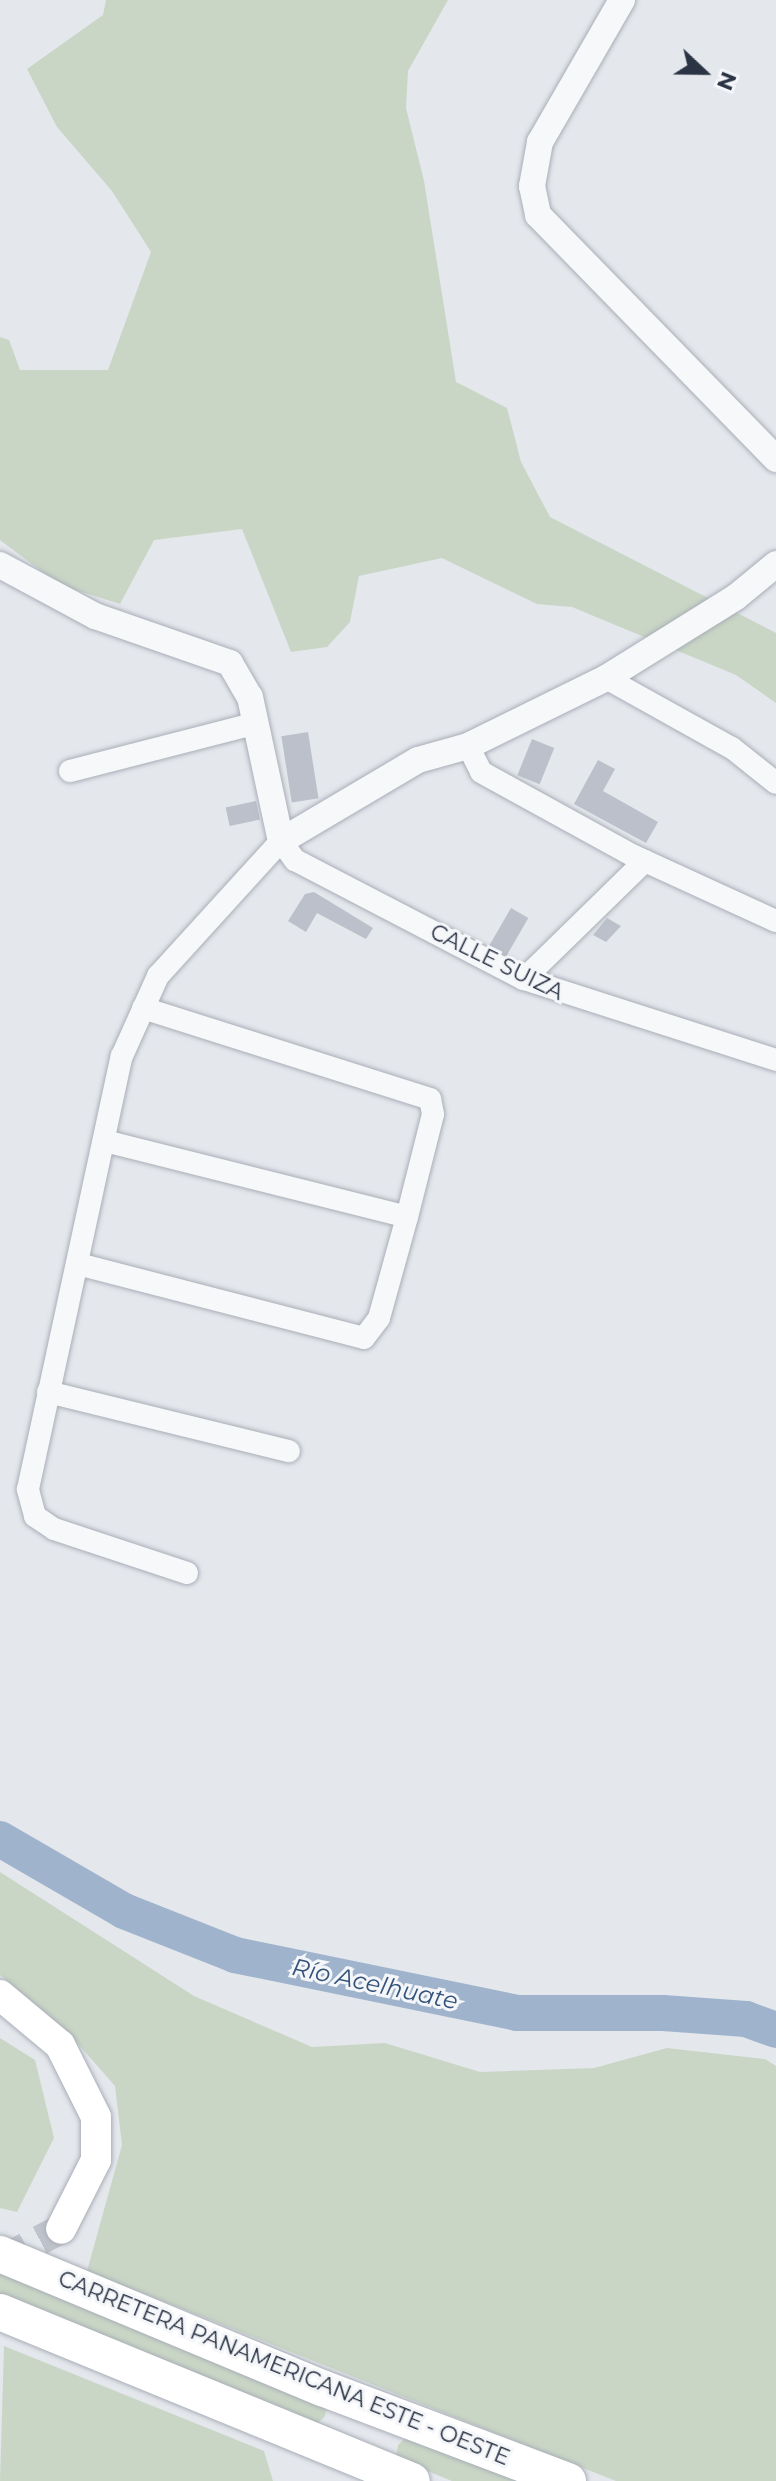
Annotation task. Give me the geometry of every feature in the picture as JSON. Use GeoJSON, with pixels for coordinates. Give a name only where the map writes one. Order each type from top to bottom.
{"type":"FeatureCollection","features":[{"type":"Feature","properties":{"kind":"highway","name":"CARRETERA PANAMERICANA ESTE - OESTE"},"geometry":{"type":"LineString","coordinates":[[0,2254],[322,2388],[568,2481]]}},
{"type":"Feature","properties":{"kind":"highway"},"geometry":{"type":"LineString","coordinates":[[2,2314],[303,2434],[404,2478]]}},
{"type":"Feature","properties":{"kind":"highway"},"geometry":{"type":"LineString","coordinates":[[303,2434],[317,2433],[333,2419],[322,2388]]}},
{"type":"Feature","properties":{"kind":"highway"},"geometry":{"type":"LineString","coordinates":[[404,2478],[380,2453],[383,2441],[417,2424]]}},
{"type":"Feature","properties":{"kind":"main road"},"geometry":{"type":"LineString","coordinates":[[0,1995],[60,2045],[96,2117],[96,2160],[61,2229]]}},
{"type":"Feature","properties":{"kind":"street"},"geometry":{"type":"LineString","coordinates":[[622,0],[557,104],[540,142],[532,186],[538,215],[776,459]]}},
{"type":"Feature","properties":{"kind":"street"},"geometry":{"type":"LineString","coordinates":[[187,1573],[54,1529],[35,1516],[28,1489],[122,1056],[158,976],[281,841],[418,760],[468,746],[606,678],[736,597],[776,564]]}},
{"type":"Feature","properties":{"kind":"street"},"geometry":{"type":"LineString","coordinates":[[0,565],[95,616],[230,663],[242,678],[257,723],[281,841]]}},
{"type":"Feature","properties":{"kind":"street"},"geometry":{"type":"LineString","coordinates":[[606,678],[732,748],[776,783]]}},
{"type":"Feature","properties":{"kind":"street"},"geometry":{"type":"LineString","coordinates":[[70,771],[257,723]]}},
{"type":"Feature","properties":{"kind":"street"},"geometry":{"type":"LineString","coordinates":[[468,746],[481,772],[645,861],[776,921]]}},
{"type":"Feature","properties":{"kind":"street","name":"CALLE SUIZA"},"geometry":{"type":"LineString","coordinates":[[281,841],[295,860],[524,979],[776,1060]]}},
{"type":"Feature","properties":{"kind":"street"},"geometry":{"type":"LineString","coordinates":[[524,979],[645,861]]}},
{"type":"Feature","properties":{"kind":"street"},"geometry":{"type":"LineString","coordinates":[[78,1264],[364,1338],[379,1318],[407,1217],[433,1114],[430,1099],[143,1008]]}},
{"type":"Feature","properties":{"kind":"street"},"geometry":{"type":"LineString","coordinates":[[105,1141],[407,1217]]}},
{"type":"Feature","properties":{"kind":"street"},"geometry":{"type":"LineString","coordinates":[[48,1392],[289,1451]]}},
{"type":"Feature","properties":{"kind":"green space"},"geometry":{"type":"Polygon","coordinates":[[[106,0],[448,0],[408,71],[406,108],[424,181],[456,382],[507,408],[521,462],[550,517],[776,633],[776,703],[736,675],[572,607],[537,604],[442,558],[359,576],[350,622],[327,647],[291,652],[242,529],[154,540],[120,604],[60,585],[0,540],[0,337],[9,340],[20,370],[108,370],[151,252],[112,191],[57,127],[27,69],[103,15],[106,0]]]}},
{"type":"Feature","properties":{"kind":"green space"},"geometry":{"type":"Polygon","coordinates":[[[0,1872],[194,1996],[312,2047],[385,2043],[480,2072],[594,2068],[667,2048],[765,2059],[776,2066],[776,2481],[616,2481],[87,2271],[122,2145],[115,2086],[65,2029],[0,1975],[0,1872]]]}},
{"type":"Feature","properties":{"kind":"green space"},"geometry":{"type":"Polygon","coordinates":[[[0,2038],[35,2060],[54,2138],[17,2212],[0,2208],[0,2038]]]}},
{"type":"Feature","properties":{"kind":"green space"},"geometry":{"type":"Polygon","coordinates":[[[0,2271],[326,2408],[325,2416],[318,2423],[0,2301],[0,2271]]]}},
{"type":"Feature","properties":{"kind":"green space"},"geometry":{"type":"Polygon","coordinates":[[[4,2346],[264,2451],[273,2481],[0,2481],[4,2346]]]}},
{"type":"Feature","properties":{"kind":"green space"},"geometry":{"type":"Polygon","coordinates":[[[408,2436],[533,2481],[452,2481],[396,2458],[398,2445],[408,2436]]]}},
{"type":"Feature","properties":{"kind":"building"},"geometry":{"type":"Polygon","coordinates":[[[308,732],[318,798],[292,802],[281,736],[308,732]]]}},
{"type":"Feature","properties":{"kind":"building"},"geometry":{"type":"Polygon","coordinates":[[[532,739],[554,748],[540,784],[517,775],[532,739]]]}},
{"type":"Feature","properties":{"kind":"building"},"geometry":{"type":"Polygon","coordinates":[[[598,760],[615,769],[603,791],[658,822],[646,843],[574,804],[598,760]]]}},
{"type":"Feature","properties":{"kind":"building"},"geometry":{"type":"Polygon","coordinates":[[[256,801],[260,820],[230,826],[226,807],[256,801]]]}},
{"type":"Feature","properties":{"kind":"building"},"geometry":{"type":"Polygon","coordinates":[[[314,892],[373,928],[366,939],[317,913],[306,932],[288,921],[305,894],[314,892]]]}},
{"type":"Feature","properties":{"kind":"building"},"geometry":{"type":"Polygon","coordinates":[[[511,908],[528,918],[506,956],[489,946],[511,908]]]}},
{"type":"Feature","properties":{"kind":"building"},"geometry":{"type":"Polygon","coordinates":[[[607,918],[621,926],[606,942],[593,935],[607,918]]]}},
{"type":"Feature","properties":{"kind":"waterway","name":"Río Acelhuate"},"geometry":{"type":"LineString","coordinates":[[0,1839],[124,1911],[235,1955],[517,2013],[663,2013],[746,2019],[776,2030]]}},
{"type":"Feature","properties":{"kind":"tunnel"},"geometry":{"type":"LineString","coordinates":[[0,2261],[61,2229]]}}]}
